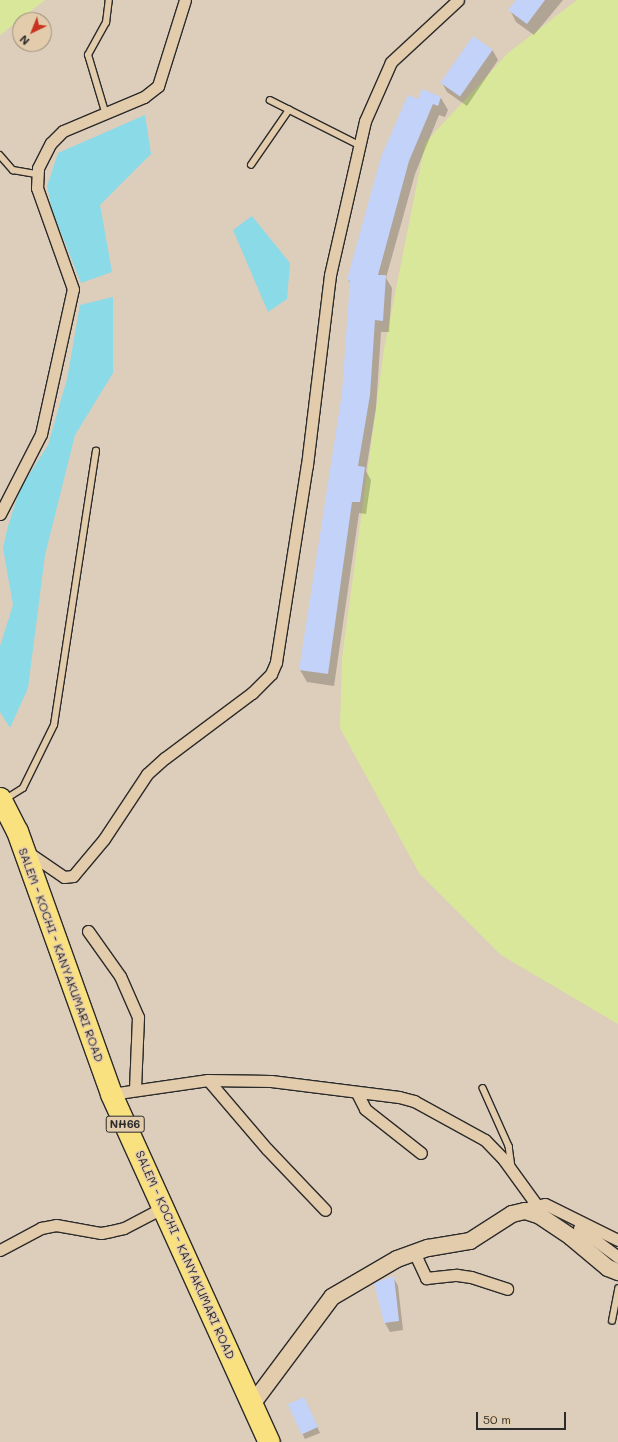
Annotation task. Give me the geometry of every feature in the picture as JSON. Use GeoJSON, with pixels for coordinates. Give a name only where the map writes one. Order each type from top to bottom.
{"type":"FeatureCollection","features":[{"type":"Feature","properties":{"kind":"highway","name":"SALEM - KOCHI - KANYAKUMARI ROAD"},"geometry":{"type":"LineString","coordinates":[[1,799],[23,848],[111,1094],[253,1403],[269,1442]]}},
{"type":"Feature","properties":{"kind":"street"},"geometry":{"type":"LineString","coordinates":[[0,514],[41,434],[73,289],[41,202],[36,174],[55,136],[144,96],[161,82],[185,0]]}},
{"type":"Feature","properties":{"kind":"street"},"geometry":{"type":"LineString","coordinates":[[23,848],[64,877],[73,876],[104,839],[147,774],[165,758],[252,693],[271,674],[276,662],[307,465],[330,275],[364,121],[391,62],[458,0]]}},
{"type":"Feature","properties":{"kind":"street"},"geometry":{"type":"LineString","coordinates":[[88,931],[120,976],[138,1017],[135,1089]]}},
{"type":"Feature","properties":{"kind":"street"},"geometry":{"type":"LineString","coordinates":[[111,1094],[135,1089],[208,1080],[271,1081],[357,1093],[399,1097],[414,1101],[484,1140],[513,1174],[530,1207],[608,1268],[618,1272]]}},
{"type":"Feature","properties":{"kind":"street"},"geometry":{"type":"LineString","coordinates":[[208,1080],[267,1149],[325,1210]]}},
{"type":"Feature","properties":{"kind":"street"},"geometry":{"type":"LineString","coordinates":[[357,1093],[365,1109],[421,1153]]}},
{"type":"Feature","properties":{"kind":"street"},"geometry":{"type":"LineString","coordinates":[[253,1403],[332,1297],[414,1252],[470,1241],[512,1214],[530,1207],[545,1204],[618,1240]]}},
{"type":"Feature","properties":{"kind":"street"},"geometry":{"type":"LineString","coordinates":[[0,1250],[41,1228],[56,1226],[101,1233],[124,1228],[164,1207]]}},
{"type":"Feature","properties":{"kind":"street"},"geometry":{"type":"LineString","coordinates":[[562,1213],[618,1257]]}},
{"type":"Feature","properties":{"kind":"street"},"geometry":{"type":"LineString","coordinates":[[414,1252],[426,1278],[457,1275],[471,1277],[507,1289]]}},
{"type":"Feature","properties":{"kind":"lane"},"geometry":{"type":"LineString","coordinates":[[106,112],[88,55],[106,23],[109,0]]}},
{"type":"Feature","properties":{"kind":"lane"},"geometry":{"type":"LineString","coordinates":[[270,100],[359,145]]}},
{"type":"Feature","properties":{"kind":"lane"},"geometry":{"type":"LineString","coordinates":[[251,165],[289,110]]}},
{"type":"Feature","properties":{"kind":"lane"},"geometry":{"type":"LineString","coordinates":[[0,155],[12,170],[36,174]]}},
{"type":"Feature","properties":{"kind":"lane"},"geometry":{"type":"LineString","coordinates":[[1,799],[23,788],[54,725],[96,451]]}},
{"type":"Feature","properties":{"kind":"lane"},"geometry":{"type":"LineString","coordinates":[[484,1088],[509,1146],[513,1174]]}},
{"type":"Feature","properties":{"kind":"lane"},"geometry":{"type":"LineString","coordinates":[[612,1321],[618,1289]]}},
{"type":"Feature","properties":{"kind":"green space"},"geometry":{"type":"Polygon","coordinates":[[[0,0],[45,0],[30,12],[12,12],[12,26],[0,35],[0,0]]]}},
{"type":"Feature","properties":{"kind":"green space"},"geometry":{"type":"Polygon","coordinates":[[[577,0],[618,0],[618,1024],[501,955],[419,873],[340,728],[342,658],[384,349],[425,143],[508,53],[577,0]]]}},
{"type":"Feature","properties":{"kind":"water"},"geometry":{"type":"Polygon","coordinates":[[[145,115],[151,154],[100,205],[112,272],[81,283],[52,210],[47,186],[58,153],[145,115]]]}},
{"type":"Feature","properties":{"kind":"water"},"geometry":{"type":"Polygon","coordinates":[[[252,216],[290,263],[287,299],[268,312],[233,230],[252,216]]]}},
{"type":"Feature","properties":{"kind":"water"},"geometry":{"type":"Polygon","coordinates":[[[113,297],[113,373],[75,435],[45,555],[28,688],[10,728],[0,712],[0,646],[13,605],[3,548],[8,526],[20,489],[48,445],[67,379],[80,305],[113,297]]]}},
{"type":"Feature","properties":{"kind":"building"},"geometry":{"type":"Polygon","coordinates":[[[516,0],[545,0],[527,24],[508,10],[516,0]]]}},
{"type":"Feature","properties":{"kind":"building"},"geometry":{"type":"Polygon","coordinates":[[[473,36],[493,50],[460,96],[440,83],[473,36]]]}},
{"type":"Feature","properties":{"kind":"building"},"geometry":{"type":"Polygon","coordinates":[[[422,89],[441,97],[438,106],[433,104],[409,161],[378,275],[386,275],[383,321],[375,320],[370,395],[358,466],[365,467],[360,502],[352,502],[328,674],[299,670],[342,393],[350,281],[347,280],[381,157],[408,95],[418,99],[422,89]]]}},
{"type":"Feature","properties":{"kind":"building"},"geometry":{"type":"Polygon","coordinates":[[[394,1276],[399,1321],[384,1323],[374,1283],[394,1276]]]}},
{"type":"Feature","properties":{"kind":"building"},"geometry":{"type":"Polygon","coordinates":[[[304,1397],[318,1427],[302,1435],[288,1405],[304,1397]]]}}]}
